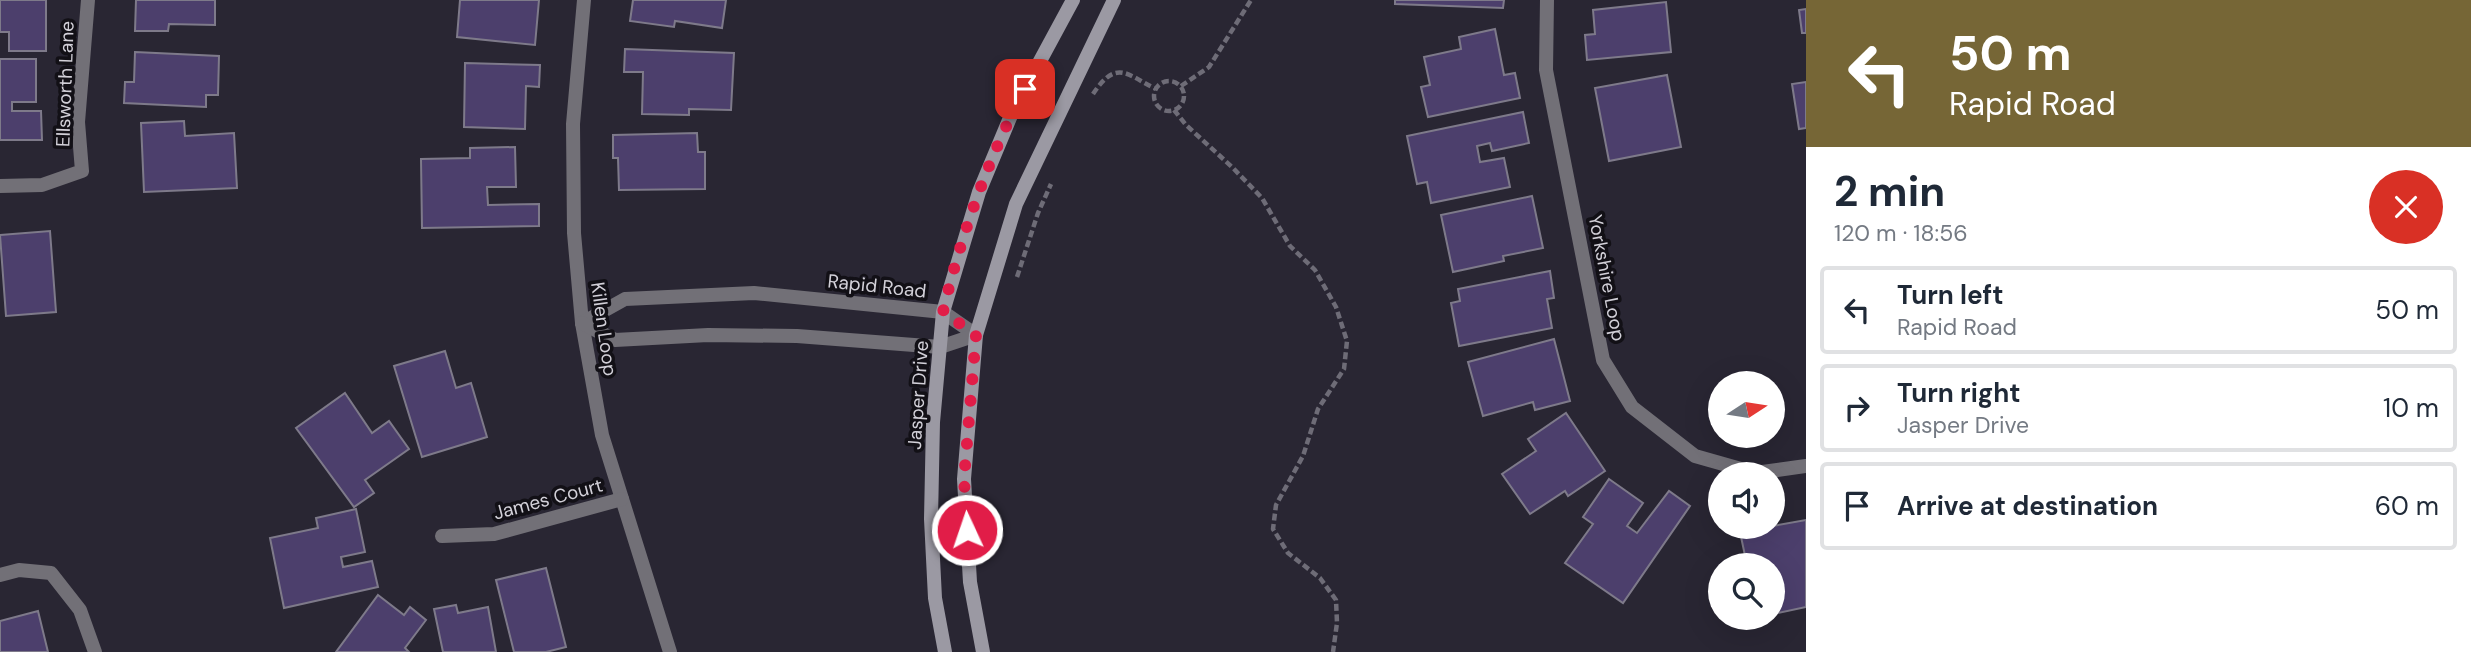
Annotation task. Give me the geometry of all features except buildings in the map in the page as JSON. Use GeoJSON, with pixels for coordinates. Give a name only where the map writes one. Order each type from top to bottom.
{"type":"FeatureCollection","features":[{"type":"Feature","properties":{"kind":"street","name":"Ellsworth Lane"},"geometry":{"type":"LineString","coordinates":[[0,186],[42,185],[82,171],[78,122],[89,0]]}},
{"type":"Feature","properties":{"kind":"street","name":"Killen Loop"},"geometry":{"type":"LineString","coordinates":[[584,0],[573,124],[574,233],[582,323],[602,435],[670,652]]}},
{"type":"Feature","properties":{"kind":"street","name":"Jasper Drive"},"geometry":{"type":"LineString","coordinates":[[945,652],[936,598],[931,519],[933,422],[943,312],[979,192],[1012,113],[1073,0]]}},
{"type":"Feature","properties":{"kind":"street"},"geometry":{"type":"LineString","coordinates":[[983,652],[970,582],[964,479],[976,335],[1016,204],[1114,0]]}},
{"type":"Feature","properties":{"kind":"street","name":"Yorkshire Loop"},"geometry":{"type":"LineString","coordinates":[[1546,0],[1546,70],[1603,360],[1632,407],[1695,456],[1755,473],[1806,466]]}},
{"type":"Feature","properties":{"kind":"street","name":"Rapid Road"},"geometry":{"type":"LineString","coordinates":[[582,323],[625,299],[754,293],[943,312],[976,335]]}},
{"type":"Feature","properties":{"kind":"street"},"geometry":{"type":"LineString","coordinates":[[582,323],[614,340],[709,335],[797,336],[940,348],[976,335]]}},
{"type":"Feature","properties":{"kind":"street","name":"James Court"},"geometry":{"type":"LineString","coordinates":[[442,536],[494,534],[622,499]]}},
{"type":"Feature","properties":{"kind":"street"},"geometry":{"type":"LineString","coordinates":[[0,575],[19,570],[51,573],[80,610],[95,652]]}},
{"type":"Feature","properties":{"kind":"path"},"geometry":{"type":"LineString","coordinates":[[1181,86],[1209,67],[1251,0]]}},
{"type":"Feature","properties":{"kind":"path"},"geometry":{"type":"LineString","coordinates":[[1090,100],[1107,76],[1121,72],[1131,74],[1156,89]]}},
{"type":"Feature","properties":{"kind":"path"},"geometry":{"type":"LineString","coordinates":[[1156,89],[1168,81],[1181,86],[1184,100],[1174,110]]}},
{"type":"Feature","properties":{"kind":"path"},"geometry":{"type":"LineString","coordinates":[[1156,89],[1155,99],[1160,107],[1174,110],[1186,125],[1262,198],[1290,246],[1315,270],[1336,307],[1347,341],[1344,369],[1318,409],[1303,456],[1276,505],[1273,529],[1288,554],[1320,578],[1336,600],[1337,624],[1333,652]]}},
{"type":"Feature","properties":{"kind":"path"},"geometry":{"type":"LineString","coordinates":[[1016,279],[1038,213],[1054,177]]}},
{"type":"Feature","properties":{"kind":"route"},"geometry":{"type":"LineString","coordinates":[[967,530],[964,479],[976,335],[943,312],[979,192],[1025,89]]}}]}
